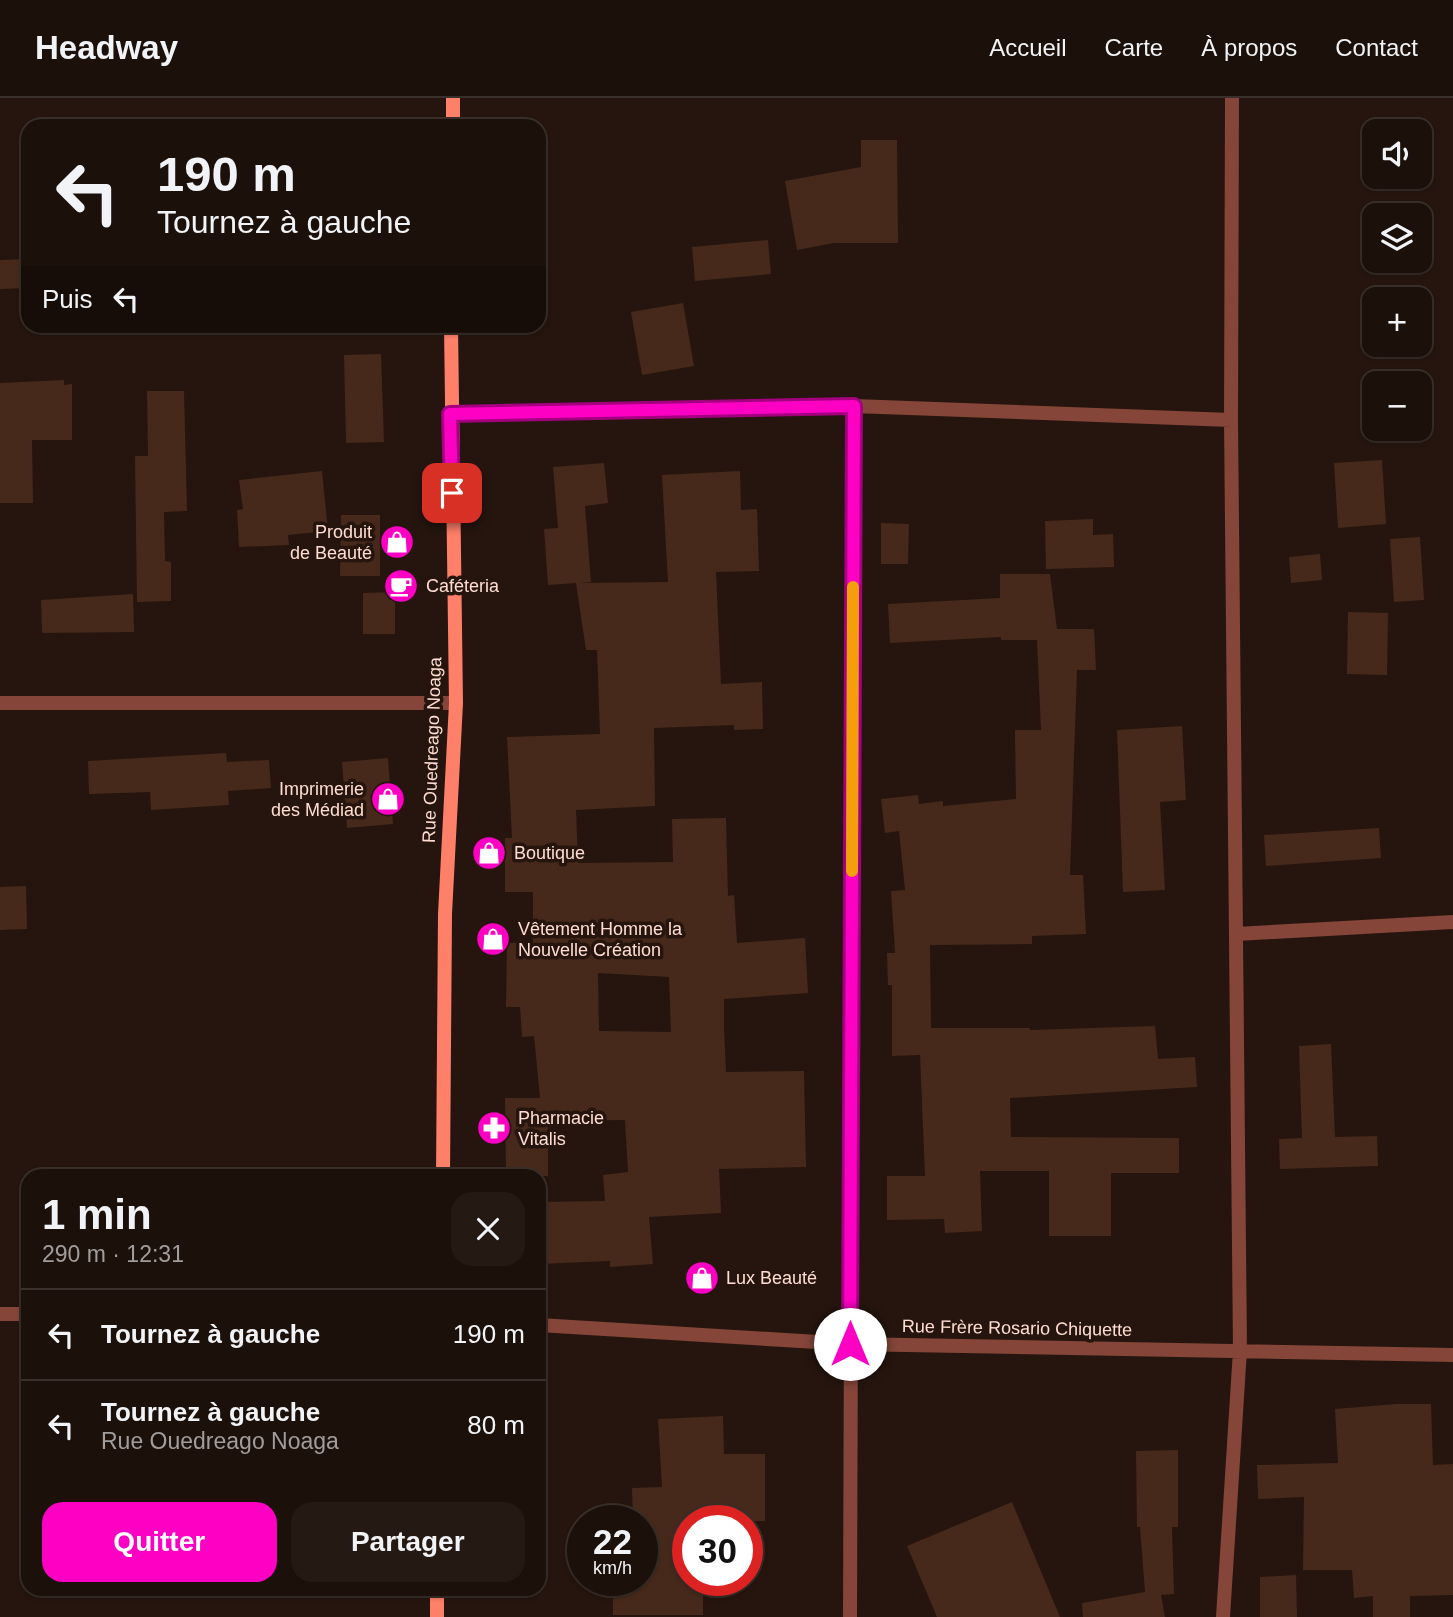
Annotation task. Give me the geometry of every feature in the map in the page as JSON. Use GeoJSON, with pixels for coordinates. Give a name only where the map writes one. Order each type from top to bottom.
{"type":"FeatureCollection","features":[{"type":"Feature","properties":{"kind":"street"},"geometry":{"type":"LineString","coordinates":[[453,98],[453,119]]}},
{"type":"Feature","properties":{"kind":"street"},"geometry":{"type":"LineString","coordinates":[[1223,1617],[1240,1350],[1231,420],[1232,98]]}},
{"type":"Feature","properties":{"kind":"street","name":"Rue Ouedreago Noaga"},"geometry":{"type":"LineString","coordinates":[[443,1169],[445,914],[456,703],[451,333]]}},
{"type":"Feature","properties":{"kind":"street"},"geometry":{"type":"LineString","coordinates":[[450,414],[854,406],[1231,420]]}},
{"type":"Feature","properties":{"kind":"street"},"geometry":{"type":"LineString","coordinates":[[850,1617],[854,406]]}},
{"type":"Feature","properties":{"kind":"street"},"geometry":{"type":"LineString","coordinates":[[0,703],[456,703]]}},
{"type":"Feature","properties":{"kind":"street"},"geometry":{"type":"LineString","coordinates":[[1236,934],[1453,922]]}},
{"type":"Feature","properties":{"kind":"street"},"geometry":{"type":"LineString","coordinates":[[0,1314],[21,1314]]}},
{"type":"Feature","properties":{"kind":"street","name":"Rue Frère Rosario Chiquette"},"geometry":{"type":"LineString","coordinates":[[546,1325],[850,1344],[1453,1355]]}},
{"type":"Feature","properties":{"kind":"street"},"geometry":{"type":"LineString","coordinates":[[437,1596],[437,1617]]}},
{"type":"Feature","properties":{"kind":"building"},"geometry":{"type":"Polygon","coordinates":[[[861,140],[897,140],[898,243],[834,243],[797,250],[785,181],[861,167],[861,140]]]}},
{"type":"Feature","properties":{"kind":"building"},"geometry":{"type":"Polygon","coordinates":[[[768,240],[771,274],[695,281],[692,247],[768,240]]]}},
{"type":"Feature","properties":{"kind":"building"},"geometry":{"type":"Polygon","coordinates":[[[21,259],[21,288],[0,289],[0,260],[21,259]]]}},
{"type":"Feature","properties":{"kind":"building"},"geometry":{"type":"Polygon","coordinates":[[[683,303],[694,366],[642,375],[631,312],[683,303]]]}},
{"type":"Feature","properties":{"kind":"building"},"geometry":{"type":"Polygon","coordinates":[[[381,354],[384,442],[346,443],[344,355],[381,354]]]}},
{"type":"Feature","properties":{"kind":"building"},"geometry":{"type":"Polygon","coordinates":[[[64,380],[64,385],[72,384],[72,440],[32,440],[33,503],[0,503],[0,383],[64,380]]]}},
{"type":"Feature","properties":{"kind":"building"},"geometry":{"type":"Polygon","coordinates":[[[147,391],[184,391],[187,511],[164,512],[165,561],[171,562],[171,601],[137,602],[135,456],[148,456],[147,391]]]}},
{"type":"Feature","properties":{"kind":"building"},"geometry":{"type":"Polygon","coordinates":[[[1382,460],[1386,524],[1338,528],[1334,463],[1382,460]]]}},
{"type":"Feature","properties":{"kind":"building"},"geometry":{"type":"Polygon","coordinates":[[[604,463],[608,503],[585,506],[591,582],[579,583],[668,582],[662,475],[740,471],[741,510],[757,509],[759,571],[716,572],[721,684],[762,682],[763,729],[734,730],[734,725],[654,728],[655,806],[576,810],[578,863],[673,862],[672,819],[726,818],[728,896],[734,895],[737,943],[805,938],[808,993],[724,999],[726,1072],[804,1071],[806,1167],[719,1169],[721,1213],[649,1217],[653,1264],[610,1267],[610,1261],[546,1264],[546,1202],[605,1201],[603,1175],[628,1172],[625,1120],[548,1121],[548,1176],[546,1169],[506,1169],[505,1098],[540,1098],[534,1036],[522,1037],[520,1007],[506,1007],[507,943],[533,942],[533,892],[505,892],[505,838],[512,838],[507,737],[600,734],[597,650],[586,650],[576,583],[548,585],[544,529],[558,528],[553,467],[604,463]],[[598,973],[599,1031],[671,1032],[669,977],[598,973]]]}},
{"type":"Feature","properties":{"kind":"building"},"geometry":{"type":"Polygon","coordinates":[[[322,471],[328,531],[288,535],[289,545],[239,547],[237,510],[243,509],[239,480],[322,471]]]}},
{"type":"Feature","properties":{"kind":"building"},"geometry":{"type":"Polygon","coordinates":[[[341,515],[380,515],[380,576],[340,576],[341,515]]]}},
{"type":"Feature","properties":{"kind":"building"},"geometry":{"type":"Polygon","coordinates":[[[1093,519],[1093,535],[1113,534],[1114,567],[1046,569],[1045,521],[1093,519]]]}},
{"type":"Feature","properties":{"kind":"building"},"geometry":{"type":"Polygon","coordinates":[[[881,523],[909,524],[908,564],[881,564],[881,523]]]}},
{"type":"Feature","properties":{"kind":"building"},"geometry":{"type":"Polygon","coordinates":[[[1420,537],[1424,600],[1394,602],[1390,539],[1420,537]]]}},
{"type":"Feature","properties":{"kind":"building"},"geometry":{"type":"Polygon","coordinates":[[[1320,554],[1322,580],[1291,583],[1289,557],[1320,554]]]}},
{"type":"Feature","properties":{"kind":"building"},"geometry":{"type":"Polygon","coordinates":[[[1000,574],[1050,574],[1057,629],[1094,629],[1096,670],[1077,670],[1070,875],[1083,875],[1086,934],[1032,936],[1032,944],[930,945],[931,1028],[1030,1030],[1155,1026],[1158,1059],[1195,1057],[1197,1087],[1010,1098],[1011,1137],[1179,1138],[1179,1173],[1111,1173],[1111,1236],[1049,1236],[1049,1171],[980,1171],[982,1231],[945,1233],[944,1219],[887,1220],[887,1176],[925,1176],[920,1055],[892,1056],[892,985],[888,985],[887,953],[895,953],[891,891],[905,890],[899,831],[885,833],[881,799],[918,795],[919,804],[943,801],[943,806],[1016,799],[1015,730],[1041,730],[1037,640],[1001,640],[1001,637],[890,643],[888,604],[1000,598],[1000,574]]]}},
{"type":"Feature","properties":{"kind":"building"},"geometry":{"type":"Polygon","coordinates":[[[395,592],[395,634],[363,634],[363,593],[395,592]]]}},
{"type":"Feature","properties":{"kind":"building"},"geometry":{"type":"Polygon","coordinates":[[[133,594],[134,632],[42,633],[41,600],[133,594]]]}},
{"type":"Feature","properties":{"kind":"building"},"geometry":{"type":"Polygon","coordinates":[[[1348,612],[1388,613],[1387,675],[1347,674],[1348,612]]]}},
{"type":"Feature","properties":{"kind":"building"},"geometry":{"type":"Polygon","coordinates":[[[1182,726],[1186,800],[1160,802],[1165,890],[1123,892],[1117,730],[1182,726]]]}},
{"type":"Feature","properties":{"kind":"building"},"geometry":{"type":"Polygon","coordinates":[[[226,753],[227,762],[269,760],[271,788],[228,791],[229,805],[151,810],[150,792],[89,794],[88,761],[226,753]]]}},
{"type":"Feature","properties":{"kind":"building"},"geometry":{"type":"Polygon","coordinates":[[[388,758],[393,824],[347,828],[342,762],[388,758]]]}},
{"type":"Feature","properties":{"kind":"building"},"geometry":{"type":"Polygon","coordinates":[[[1379,828],[1381,858],[1266,866],[1264,835],[1379,828]]]}},
{"type":"Feature","properties":{"kind":"building"},"geometry":{"type":"Polygon","coordinates":[[[26,886],[27,929],[0,930],[0,887],[26,886]]]}},
{"type":"Feature","properties":{"kind":"building"},"geometry":{"type":"Polygon","coordinates":[[[1331,1044],[1335,1137],[1377,1136],[1378,1166],[1280,1169],[1279,1139],[1302,1138],[1299,1046],[1331,1044]]]}},
{"type":"Feature","properties":{"kind":"building"},"geometry":{"type":"Polygon","coordinates":[[[1431,1404],[1433,1465],[1453,1464],[1453,1595],[1410,1596],[1410,1617],[1373,1617],[1373,1596],[1354,1598],[1352,1570],[1303,1570],[1304,1497],[1258,1499],[1257,1465],[1338,1463],[1335,1409],[1431,1404]]]}},
{"type":"Feature","properties":{"kind":"building"},"geometry":{"type":"Polygon","coordinates":[[[723,1416],[724,1454],[765,1454],[765,1521],[763,1505],[672,1505],[672,1596],[703,1596],[703,1615],[613,1615],[613,1596],[658,1596],[658,1505],[633,1505],[632,1488],[662,1487],[658,1419],[723,1416]]]}},
{"type":"Feature","properties":{"kind":"building"},"geometry":{"type":"Polygon","coordinates":[[[1178,1450],[1178,1527],[1172,1527],[1174,1594],[1161,1595],[1165,1617],[1083,1617],[1082,1603],[1145,1592],[1140,1527],[1137,1527],[1136,1451],[1178,1450]]]}},
{"type":"Feature","properties":{"kind":"building"},"geometry":{"type":"Polygon","coordinates":[[[1012,1502],[1060,1617],[937,1617],[907,1546],[1012,1502]]]}},
{"type":"Feature","properties":{"kind":"building"},"geometry":{"type":"Polygon","coordinates":[[[1296,1575],[1297,1617],[1260,1617],[1260,1577],[1296,1575]]]}},
{"type":"Feature","properties":{"kind":"slow traffic"},"geometry":{"type":"LineString","coordinates":[[852,871],[853,587]]}},
{"type":"Feature","properties":{"kind":"place","name":"Produit de Beauté"},"geometry":{"type":"Point","coordinates":[397,542]}},
{"type":"Feature","properties":{"kind":"place","name":"Caféteria"},"geometry":{"type":"Point","coordinates":[401,586]}},
{"type":"Feature","properties":{"kind":"place","name":"Imprimerie des Médiad"},"geometry":{"type":"Point","coordinates":[388,799]}},
{"type":"Feature","properties":{"kind":"place","name":"Boutique"},"geometry":{"type":"Point","coordinates":[489,853]}},
{"type":"Feature","properties":{"kind":"place","name":"Vêtement Homme la Nouvelle Création"},"geometry":{"type":"Point","coordinates":[493,939]}},
{"type":"Feature","properties":{"kind":"place","name":"Pharmacie Vitalis"},"geometry":{"type":"Point","coordinates":[494,1128]}},
{"type":"Feature","properties":{"kind":"place","name":"Lux Beauté"},"geometry":{"type":"Point","coordinates":[702,1278]}},
{"type":"Feature","properties":{"kind":"route"},"geometry":{"type":"LineString","coordinates":[[452,493],[450,414],[854,406],[850,1344]]}}]}
